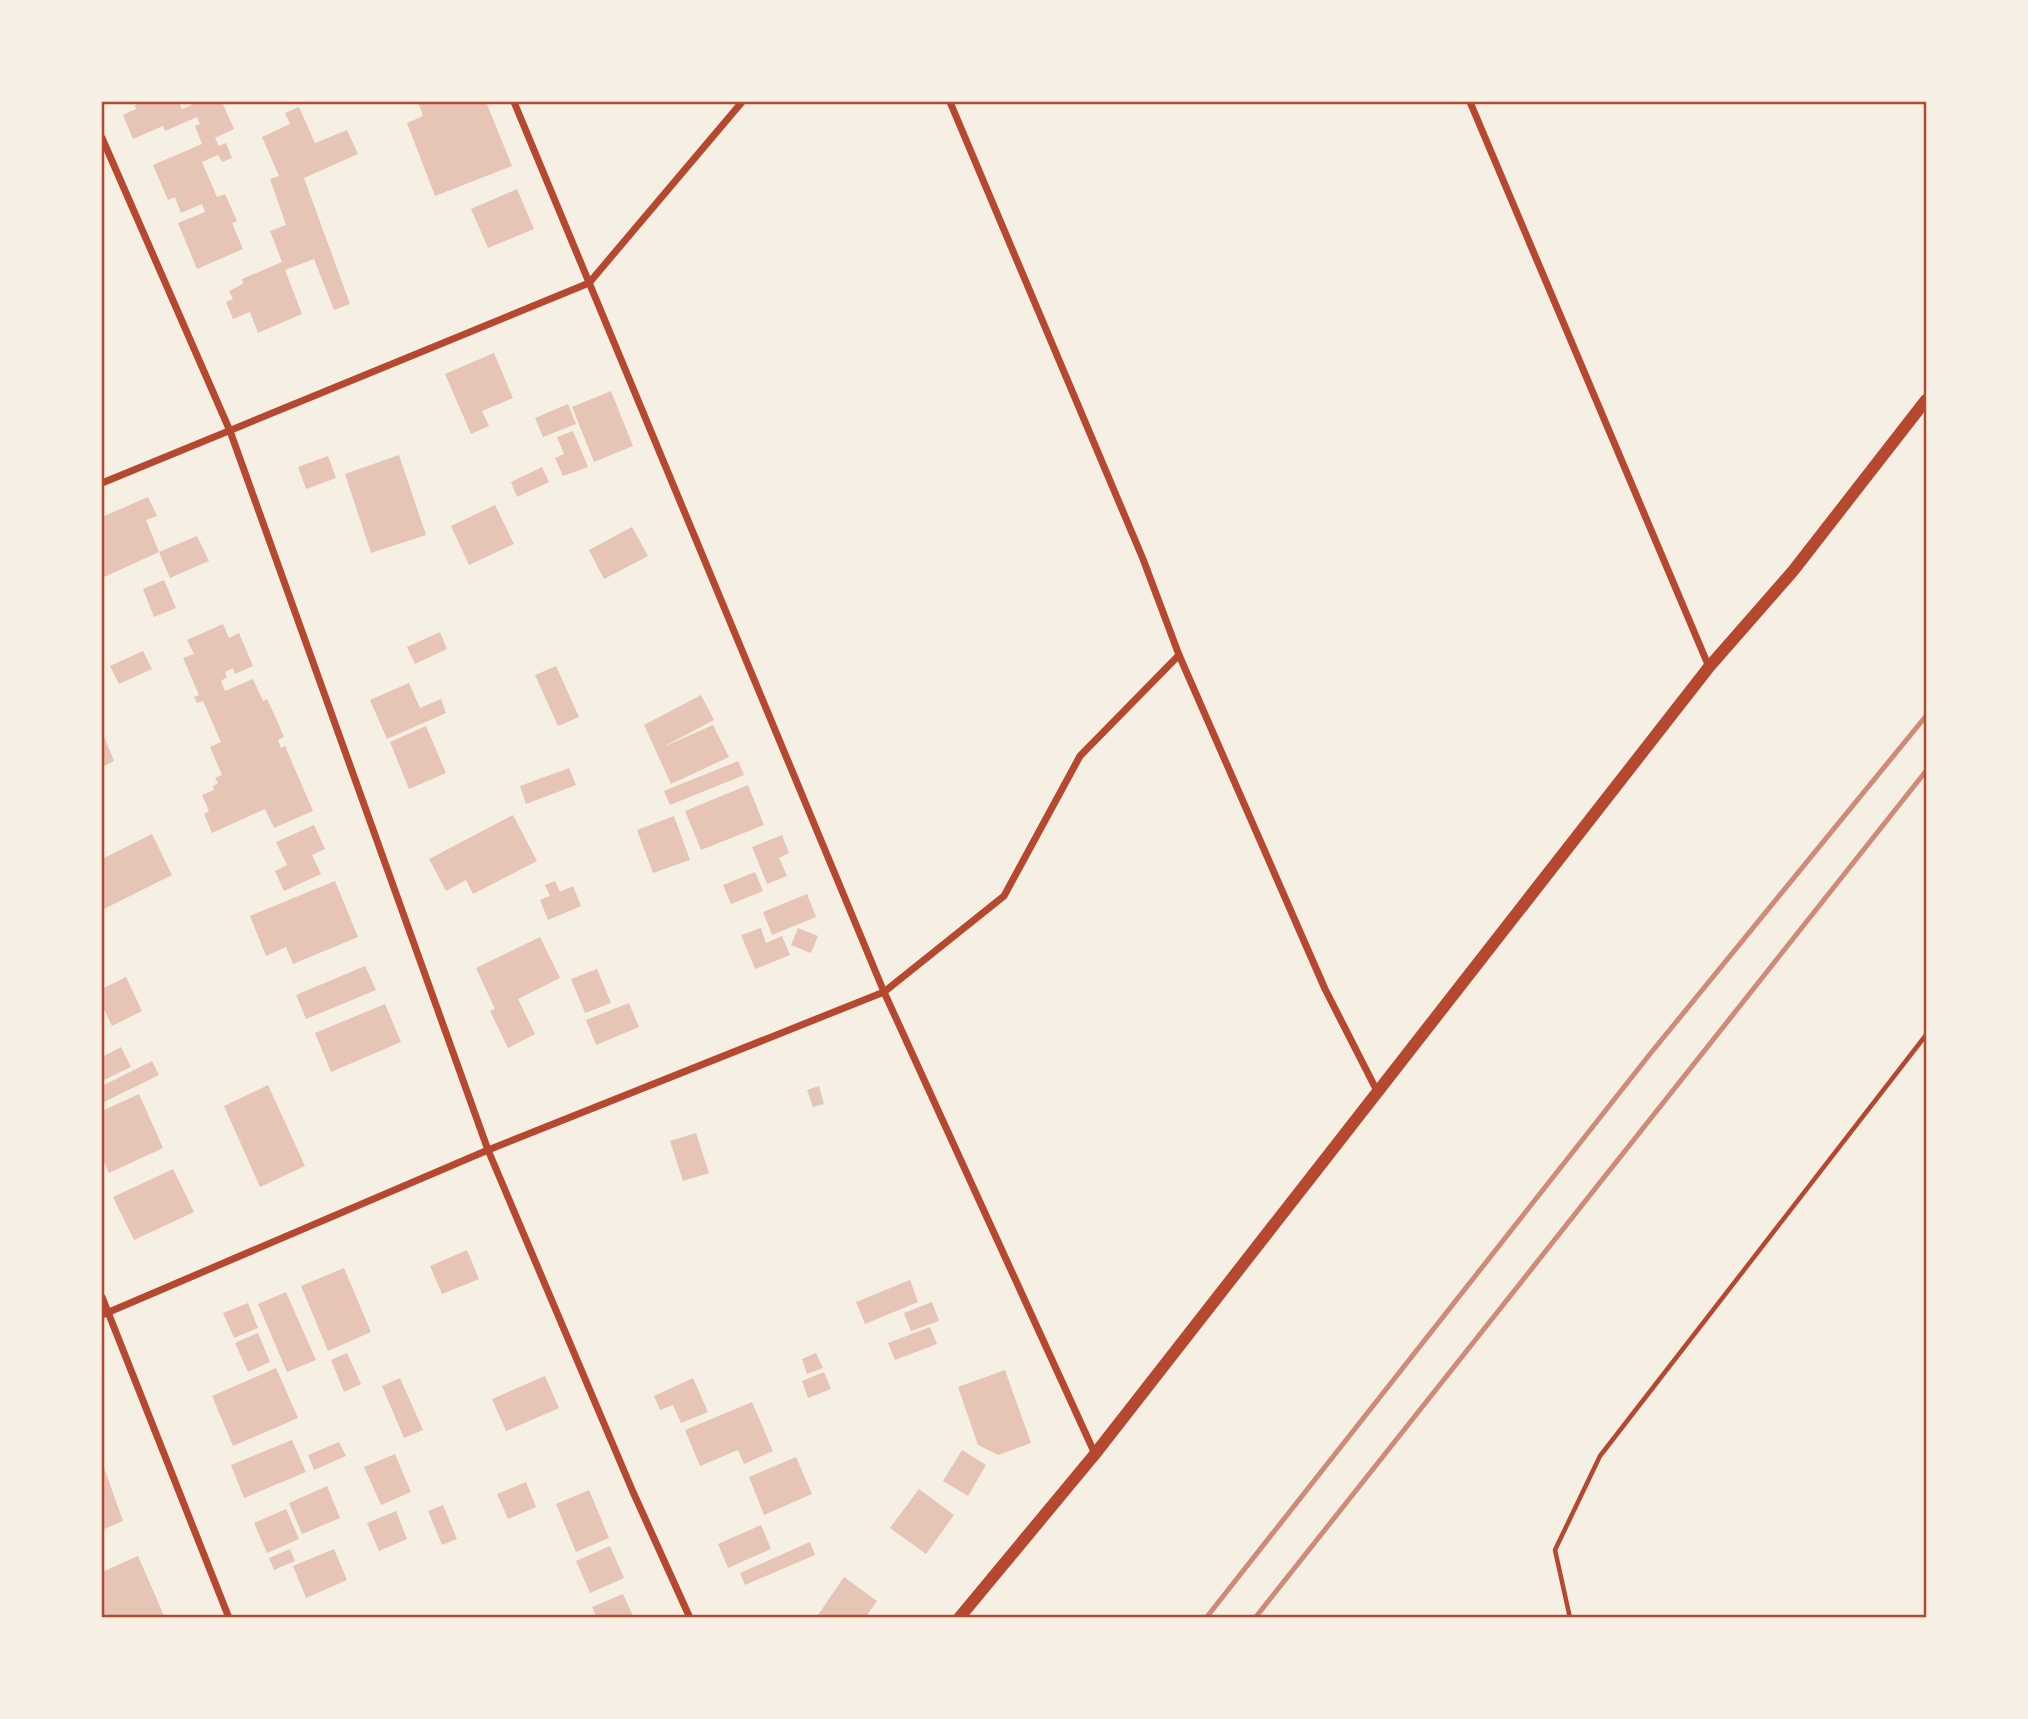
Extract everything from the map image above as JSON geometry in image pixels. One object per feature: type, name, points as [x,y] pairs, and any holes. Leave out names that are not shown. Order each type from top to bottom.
[{"type":"street","points":[[514,102],[884,992],[1095,1454]]},
{"type":"street","points":[[102,483],[589,283],[742,102]]},
{"type":"street","points":[[950,102],[1143,558],[1179,655],[1325,989],[1377,1091]]},
{"type":"street","points":[[1470,102],[1709,667]]},
{"type":"street","points":[[102,138],[230,431],[488,1150],[633,1492],[690,1618]]},
{"type":"street","points":[[959,1618],[1095,1454],[1709,667],[1793,571],[1927,400]]},
{"type":"street","points":[[105,1313],[488,1150],[884,992],[1004,896],[1080,756],[1179,655]]},
{"type":"street","points":[[102,1297],[105,1313],[229,1618]]},
{"type":"path","points":[[1570,1618],[1555,1550],[1600,1456],[1927,1035]]},
{"type":"building","points":[[143,102],[179,102],[182,109],[192,105],[190,102],[222,102],[234,129],[215,138],[219,146],[226,143],[232,158],[222,162],[218,155],[202,162],[217,197],[225,194],[237,221],[232,223],[243,249],[197,269],[178,223],[205,212],[202,204],[181,213],[175,197],[168,200],[153,165],[202,144],[195,126],[200,124],[197,117],[165,131],[163,126],[133,139],[123,115]]},
{"type":"building","points":[[418,102],[486,102],[512,166],[435,196],[407,123],[423,116]]},
{"type":"building","points":[[299,107],[315,143],[347,130],[358,154],[304,178],[350,304],[334,310],[314,259],[285,270],[302,314],[258,333],[250,312],[233,319],[226,302],[233,299],[229,291],[243,284],[242,279],[282,262],[270,231],[286,225],[270,179],[279,176],[262,137],[290,124],[285,113]]},
{"type":"building","points":[[517,189],[534,229],[488,248],[471,209]]},
{"type":"building","points":[[494,353],[513,398],[482,411],[489,426],[471,434],[445,374]]},
{"type":"building","points":[[611,391],[633,446],[594,462],[572,407]]},
{"type":"building","points":[[568,404],[576,424],[543,437],[535,418]]},
{"type":"building","points":[[573,431],[588,467],[563,476],[555,458],[564,454],[557,437]]},
{"type":"building","points":[[399,455],[426,535],[371,553],[345,474]]},
{"type":"building","points":[[328,456],[336,478],[306,489],[298,467]]},
{"type":"building","points":[[542,467],[549,482],[517,497],[511,482]]},
{"type":"building","points":[[148,497],[157,516],[146,520],[159,552],[102,578],[102,517]]},
{"type":"building","points":[[495,505],[514,544],[469,565],[451,526]]},
{"type":"building","points":[[632,527],[648,556],[604,579],[589,550]]},
{"type":"building","points":[[197,536],[209,561],[170,578],[159,552]]},
{"type":"building","points":[[164,580],[176,608],[154,617],[143,589]]},
{"type":"building","points":[[223,624],[229,638],[239,633],[253,666],[235,674],[233,668],[225,672],[227,677],[221,681],[225,691],[253,679],[263,701],[267,699],[276,718],[284,737],[278,740],[281,748],[285,746],[313,811],[274,828],[265,809],[212,833],[204,814],[209,811],[202,795],[214,790],[213,786],[218,783],[215,778],[222,775],[210,747],[221,742],[203,701],[197,703],[194,697],[199,695],[183,658],[194,654],[187,640]]},
{"type":"building","points":[[440,632],[447,649],[415,664],[407,647]]},
{"type":"building","points":[[143,651],[152,669],[119,684],[110,666]]},
{"type":"building","points":[[556,666],[579,717],[558,726],[535,675]]},
{"type":"building","points":[[409,683],[420,708],[441,699],[446,713],[387,739],[370,700]]},
{"type":"building","points":[[701,695],[714,720],[661,748],[713,725],[729,757],[671,784],[644,725]]},
{"type":"building","points":[[426,726],[446,773],[409,789],[390,742]]},
{"type":"building","points":[[102,732],[114,761],[102,767]]},
{"type":"building","points":[[738,761],[744,775],[670,805],[664,791]]},
{"type":"building","points":[[569,768],[576,785],[526,804],[520,786]]},
{"type":"building","points":[[748,785],[764,825],[701,850],[685,811]]},
{"type":"building","points":[[513,815],[537,861],[473,894],[466,880],[446,891],[429,859]]},
{"type":"building","points":[[674,816],[690,860],[653,873],[637,830]]},
{"type":"building","points":[[314,825],[325,849],[312,855],[321,874],[284,891],[275,871],[287,865],[276,842]]},
{"type":"building","points":[[152,834],[172,875],[102,910],[102,859]]},
{"type":"building","points":[[782,835],[789,853],[779,858],[787,876],[767,884],[752,847]]},
{"type":"building","points":[[755,872],[763,891],[731,904],[723,885]]},
{"type":"building","points":[[335,881],[358,937],[293,964],[286,947],[266,956],[250,916]]},
{"type":"building","points":[[555,881],[560,892],[573,886],[581,906],[548,920],[540,900],[550,896],[545,885]]},
{"type":"building","points":[[807,894],[816,917],[772,935],[763,912]]},
{"type":"building","points":[[761,928],[766,943],[782,936],[790,955],[755,969],[741,935]]},
{"type":"building","points":[[798,928],[818,936],[811,953],[791,945]]},
{"type":"building","points":[[540,937],[560,978],[518,999],[535,1034],[508,1048],[490,1011],[495,1009],[476,968]]},
{"type":"building","points":[[365,966],[376,990],[306,1019],[296,995]]},
{"type":"building","points":[[597,969],[611,1003],[585,1013],[571,979]]},
{"type":"building","points":[[126,977],[142,1011],[112,1026],[102,1005],[102,989]]},
{"type":"building","points":[[629,1003],[639,1027],[596,1045],[586,1020]]},
{"type":"building","points":[[385,1004],[401,1042],[331,1072],[315,1033]]},
{"type":"building","points":[[121,1047],[131,1067],[102,1081],[102,1057]]},
{"type":"building","points":[[152,1061],[159,1075],[102,1103],[102,1086]]},
{"type":"building","points":[[268,1085],[305,1166],[260,1187],[224,1106]]},
{"type":"building","points":[[819,1086],[824,1104],[813,1107],[807,1090]]},
{"type":"building","points":[[139,1094],[163,1148],[109,1173],[102,1158],[102,1111]]},
{"type":"building","points":[[696,1133],[709,1173],[683,1181],[670,1141]]},
{"type":"building","points":[[173,1169],[194,1212],[134,1240],[113,1197]]},
{"type":"building","points":[[467,1250],[479,1279],[442,1294],[430,1266]]},
{"type":"building","points":[[344,1268],[371,1332],[328,1351],[301,1286]]},
{"type":"building","points":[[910,1280],[918,1302],[865,1324],[856,1302]]},
{"type":"building","points":[[286,1292],[316,1360],[287,1372],[258,1304]]},
{"type":"building","points":[[932,1302],[939,1321],[911,1331],[904,1313]]},
{"type":"building","points":[[248,1303],[258,1328],[234,1338],[223,1313]]},
{"type":"building","points":[[930,1327],[937,1344],[895,1360],[888,1343]]},
{"type":"building","points":[[258,1333],[270,1362],[248,1372],[235,1343]]},
{"type":"building","points":[[347,1353],[361,1384],[344,1392],[331,1360]]},
{"type":"building","points":[[816,1353],[823,1368],[807,1374],[802,1359]]},
{"type":"building","points":[[276,1368],[298,1418],[233,1446],[212,1396]]},
{"type":"building","points":[[1005,1370],[1031,1443],[998,1455],[978,1445],[958,1387]]},
{"type":"building","points":[[824,1372],[831,1389],[808,1398],[802,1381]]},
{"type":"building","points":[[545,1376],[559,1408],[506,1431],[492,1399]]},
{"type":"building","points":[[400,1378],[423,1430],[404,1438],[382,1386]]},
{"type":"building","points":[[693,1378],[708,1412],[681,1423],[673,1405],[660,1410],[654,1396]]},
{"type":"building","points":[[752,1402],[773,1451],[744,1464],[738,1450],[700,1466],[685,1430]]},
{"type":"building","points":[[292,1440],[306,1472],[244,1498],[231,1465]]},
{"type":"building","points":[[339,1442],[346,1456],[314,1470],[308,1455]]},
{"type":"building","points":[[962,1450],[986,1465],[968,1496],[943,1481]]},
{"type":"building","points":[[395,1454],[411,1492],[381,1505],[364,1467]]},
{"type":"building","points":[[796,1457],[812,1494],[764,1515],[749,1477]]},
{"type":"building","points":[[102,1462],[123,1521],[102,1530]]},
{"type":"building","points":[[526,1482],[536,1507],[508,1519],[497,1494]]},
{"type":"building","points":[[327,1486],[340,1518],[302,1534],[289,1503]]},
{"type":"building","points":[[919,1489],[954,1515],[926,1554],[890,1528]]},
{"type":"building","points":[[589,1490],[609,1538],[576,1552],[556,1504]]},
{"type":"building","points":[[443,1505],[457,1539],[442,1545],[428,1511]]},
{"type":"building","points":[[286,1509],[299,1539],[267,1553],[254,1523]]},
{"type":"building","points":[[396,1511],[407,1539],[379,1551],[367,1523]]},
{"type":"building","points":[[761,1525],[771,1549],[728,1568],[718,1544]]},
{"type":"building","points":[[810,1542],[815,1555],[745,1585],[740,1573]]},
{"type":"building","points":[[610,1546],[624,1578],[590,1593],[576,1561]]},
{"type":"building","points":[[290,1549],[295,1561],[274,1570],[269,1558]]},
{"type":"building","points":[[334,1549],[347,1580],[306,1598],[293,1566]]},
{"type":"building","points":[[138,1556],[165,1618],[102,1618],[102,1572]]},
{"type":"building","points":[[844,1577],[877,1601],[865,1618],[816,1618]]},
{"type":"building","points":[[623,1594],[633,1616],[597,1618],[592,1607]]},
{"type":"railway","points":[[1206,1618],[1650,1054],[1926,716]]},
{"type":"railway","points":[[1255,1618],[1926,771]]}]
